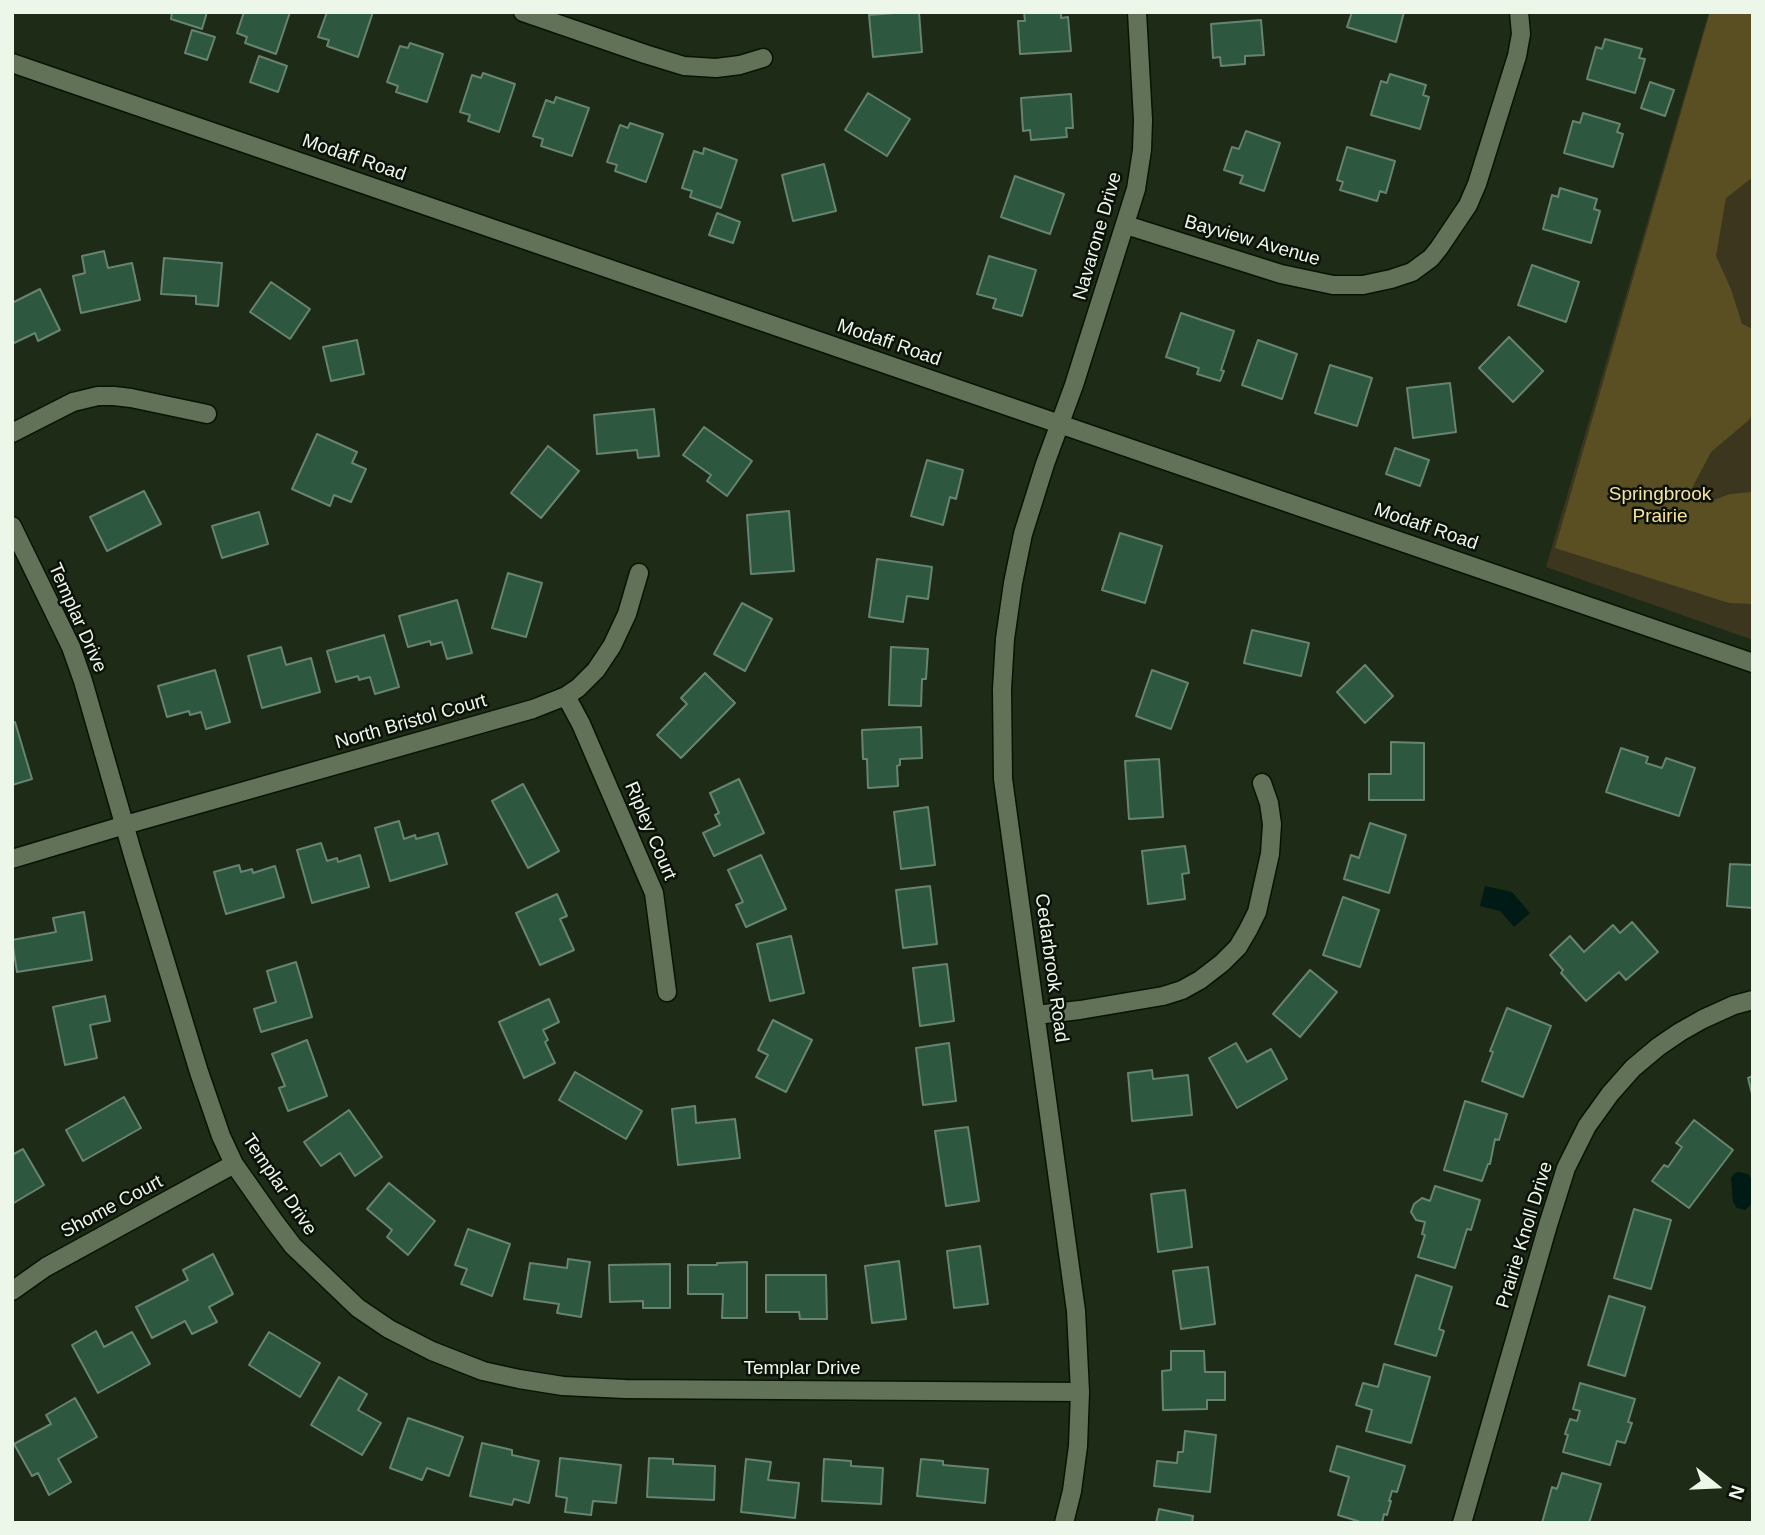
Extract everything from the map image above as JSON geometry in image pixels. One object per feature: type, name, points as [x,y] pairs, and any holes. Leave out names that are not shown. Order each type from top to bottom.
[{"type":"street","points":[[523,12],[684,66],[716,68],[763,58]]},
{"type":"street","name":"Navarone Drive","points":[[1059,424],[1074,385],[1136,189],[1143,120],[1137,12]]},
{"type":"street","name":"Bayview Avenue","points":[[1126,225],[1281,274],[1333,285],[1363,285],[1412,272],[1440,248],[1468,205],[1477,184],[1517,56],[1521,34],[1520,12]]},
{"type":"street","name":"Modaff Road","points":[[12,63],[1753,663]]},
{"type":"street","points":[[12,433],[73,402],[98,396],[131,398],[207,414]]},
{"type":"street","name":"Cedarbrook Road","points":[[1059,424],[1023,534],[1011,597],[1002,690],[1003,779],[1076,1311],[1080,1392],[1078,1446],[1072,1491],[1064,1523]]},
{"type":"street","name":"Templar Drive","points":[[12,526],[71,647],[83,681],[199,1072],[234,1164],[293,1246],[358,1308],[389,1329],[432,1351],[483,1371],[563,1386],[625,1389],[1080,1392]]},
{"type":"street","name":"North Bristol Court","points":[[12,859],[533,709],[566,696],[596,670],[612,646],[639,573]]},
{"type":"street","name":"Ripley Court","points":[[566,696],[581,724],[654,894],[667,992]]},
{"type":"street","points":[[1037,1015],[1163,996],[1182,990],[1222,964],[1237,947],[1256,912],[1270,854],[1272,824],[1262,783]]},
{"type":"street","name":"Prairie Knoll Drive","points":[[1462,1523],[1548,1225],[1566,1168],[1587,1126],[1633,1068],[1658,1047],[1703,1019],[1753,1000]]},
{"type":"street","name":"Shome Court","points":[[12,1292],[46,1266],[234,1164]]},
{"type":"green space","name":"Springbrook Prairie","points":[[1709,12],[1753,12],[1753,640],[1546,567]]},
{"type":"green space","name":"Springbrook Prairie","points":[[1710,12],[1753,12],[1753,177],[1726,198],[1716,256],[1731,289],[1742,324],[1753,329],[1753,413],[1749,420],[1711,452],[1691,490],[1706,503],[1730,494],[1753,492],[1753,604],[1729,603],[1555,548]]},
{"type":"water","points":[[1485,886],[1512,892],[1530,913],[1514,927],[1500,911],[1480,906]]},
{"type":"water","points":[[1739,1172],[1748,1174],[1752,1180],[1753,1203],[1745,1210],[1737,1208],[1733,1202],[1731,1178]]},
{"type":"building","points":[[172,12],[207,12],[202,29],[171,19]]},
{"type":"building","points":[[244,12],[290,12],[276,54],[245,43],[247,37],[237,33]]},
{"type":"building","points":[[327,12],[373,12],[358,57],[327,46],[329,40],[318,37]]},
{"type":"building","points":[[919,12],[922,52],[873,57],[869,15]]},
{"type":"building","points":[[1024,12],[1061,12],[1061,18],[1068,17],[1071,51],[1020,54],[1018,21],[1025,21]]},
{"type":"building","points":[[1352,12],[1404,12],[1396,42],[1347,27]]},
{"type":"building","points":[[1261,20],[1264,55],[1245,56],[1245,64],[1221,66],[1220,57],[1213,58],[1211,24]]},
{"type":"building","points":[[192,30],[215,37],[207,60],[185,53]]},
{"type":"building","points":[[1605,39],[1642,49],[1639,58],[1645,59],[1635,93],[1587,79],[1596,47],[1602,49]]},
{"type":"building","points":[[410,43],[443,54],[427,102],[396,92],[398,86],[387,82],[400,46],[408,48]]},
{"type":"building","points":[[259,56],[287,66],[278,92],[250,82]]},
{"type":"building","points":[[483,73],[515,84],[499,132],[468,121],[470,115],[460,112],[472,75],[481,78]]},
{"type":"building","points":[[1390,74],[1426,85],[1423,95],[1429,97],[1420,129],[1371,115],[1381,81],[1387,83]]},
{"type":"building","points":[[1650,82],[1674,90],[1665,116],[1641,108]]},
{"type":"building","points":[[868,93],[910,119],[887,156],[845,130]]},
{"type":"building","points":[[1071,94],[1073,128],[1066,128],[1067,137],[1031,140],[1030,130],[1023,131],[1021,98]]},
{"type":"building","points":[[556,97],[589,108],[572,156],[541,146],[543,139],[533,136],[546,100],[554,103]]},
{"type":"building","points":[[1583,113],[1620,124],[1617,132],[1623,134],[1613,167],[1564,153],[1573,121],[1580,123]]},
{"type":"building","points":[[630,123],[663,134],[646,182],[615,171],[617,165],[607,162],[620,125],[628,128]]},
{"type":"building","points":[[1246,131],[1280,143],[1264,191],[1240,183],[1243,176],[1224,170],[1232,147],[1239,149]]},
{"type":"building","points":[[1347,147],[1395,161],[1386,193],[1380,191],[1377,201],[1340,190],[1343,182],[1337,180]]},
{"type":"building","points":[[704,148],[737,160],[721,208],[690,197],[692,191],[682,188],[694,151],[703,154]]},
{"type":"building","points":[[824,164],[836,211],[793,221],[782,175]]},
{"type":"building","points":[[1015,176],[1064,194],[1050,234],[1001,217]]},
{"type":"building","points":[[1560,188],[1597,199],[1594,209],[1600,211],[1591,243],[1543,229],[1552,195],[1558,197]]},
{"type":"building","points":[[717,213],[740,222],[733,243],[709,235]]},
{"type":"building","points":[[104,251],[108,268],[132,263],[140,300],[81,313],[73,276],[85,273],[82,256]]},
{"type":"building","points":[[989,256],[1036,270],[1022,316],[993,308],[996,299],[977,294]]},
{"type":"building","points":[[164,258],[222,263],[218,306],[196,304],[196,296],[161,294]]},
{"type":"building","points":[[1532,265],[1579,282],[1566,322],[1518,305]]},
{"type":"building","points":[[271,282],[310,309],[290,339],[250,312]]},
{"type":"building","points":[[40,289],[60,330],[38,341],[35,333],[12,344],[12,303]]},
{"type":"building","points":[[1181,313],[1234,331],[1220,381],[1197,374],[1199,368],[1166,357]]},
{"type":"building","points":[[1509,337],[1543,371],[1513,402],[1479,368]]},
{"type":"building","points":[[357,340],[364,374],[331,381],[323,347]]},
{"type":"building","points":[[1258,340],[1297,354],[1282,399],[1242,385]]},
{"type":"building","points":[[1330,365],[1372,378],[1357,426],[1315,413]]},
{"type":"building","points":[[1450,383],[1456,432],[1413,438],[1407,388]]},
{"type":"building","points":[[654,409],[659,456],[638,458],[637,450],[597,454],[594,415]]},
{"type":"building","points":[[704,427],[752,461],[727,496],[707,481],[711,475],[683,455]]},
{"type":"building","points":[[317,434],[357,452],[352,463],[366,469],[351,502],[334,495],[330,506],[292,489]]},
{"type":"building","points":[[548,446],[579,471],[541,518],[511,493]]},
{"type":"building","points":[[1395,448],[1429,460],[1420,486],[1386,474]]},
{"type":"building","points":[[927,460],[963,470],[956,499],[950,497],[943,525],[911,516]]},
{"type":"building","points":[[144,491],[161,524],[107,551],[90,517]]},
{"type":"building","points":[[789,511],[794,571],[751,574],[747,515]]},
{"type":"building","points":[[259,512],[268,544],[222,558],[212,526]]},
{"type":"building","points":[[1120,533],[1162,546],[1145,603],[1102,590]]},
{"type":"building","points":[[877,559],[932,567],[928,599],[907,596],[903,622],[869,617]]},
{"type":"building","points":[[508,573],[542,583],[526,637],[492,628]]},
{"type":"building","points":[[457,600],[472,653],[447,659],[442,642],[431,645],[430,641],[408,647],[399,616]]},
{"type":"building","points":[[742,603],[772,619],[745,671],[714,654]]},
{"type":"building","points":[[1252,630],[1309,643],[1301,676],[1244,663]]},
{"type":"building","points":[[384,635],[399,687],[375,694],[370,677],[359,680],[358,676],[336,682],[327,651]]},
{"type":"building","points":[[281,647],[286,665],[311,658],[320,692],[262,708],[248,656]]},
{"type":"building","points":[[891,647],[928,649],[926,679],[922,679],[921,706],[889,705]]},
{"type":"building","points":[[1365,665],[1393,696],[1365,723],[1337,692]]},
{"type":"building","points":[[215,670],[230,722],[206,729],[201,712],[190,715],[189,711],[167,717],[158,686]]},
{"type":"building","points":[[1152,670],[1188,683],[1171,729],[1136,716]]},
{"type":"building","points":[[705,673],[735,703],[681,758],[657,735],[687,704],[681,698]]},
{"type":"building","points":[[15,722],[32,779],[12,785],[12,723]]},
{"type":"building","points":[[921,727],[922,758],[900,759],[900,765],[897,766],[898,786],[868,788],[862,730]]},
{"type":"building","points":[[1391,742],[1424,743],[1424,800],[1369,800],[1369,774],[1391,774]]},
{"type":"building","points":[[1621,748],[1648,757],[1646,763],[1662,768],[1666,758],[1695,768],[1679,816],[1606,792]]},
{"type":"building","points":[[1159,759],[1163,817],[1129,819],[1125,761]]},
{"type":"building","points":[[739,779],[764,833],[714,856],[703,833],[720,825],[715,815],[719,813],[710,793]]},
{"type":"building","points":[[523,784],[559,851],[528,868],[492,801]]},
{"type":"building","points":[[928,807],[935,865],[901,869],[894,812]]},
{"type":"building","points":[[399,821],[404,839],[438,833],[447,864],[390,881],[375,828]]},
{"type":"building","points":[[1370,823],[1406,835],[1389,893],[1344,879],[1351,855],[1359,858]]},
{"type":"building","points":[[321,843],[327,861],[337,858],[338,862],[360,855],[369,887],[312,903],[297,850]]},
{"type":"building","points":[[1185,846],[1189,873],[1182,874],[1185,899],[1148,904],[1142,851]]},
{"type":"building","points":[[761,855],[786,909],[746,927],[736,905],[743,902],[728,870]]},
{"type":"building","points":[[1730,864],[1753,865],[1753,908],[1727,906]]},
{"type":"building","points":[[239,865],[241,872],[252,869],[253,873],[275,866],[284,897],[226,914],[214,872]]},
{"type":"building","points":[[930,886],[937,944],[903,948],[896,890]]},
{"type":"building","points":[[557,894],[567,916],[560,919],[574,950],[540,965],[516,913]]},
{"type":"building","points":[[1343,897],[1379,910],[1360,967],[1323,955]]},
{"type":"building","points":[[84,912],[92,960],[17,972],[12,940],[56,932],[53,918]]},
{"type":"building","points":[[1632,922],[1658,952],[1626,980],[1619,972],[1586,1001],[1561,973],[1563,970],[1550,955],[1570,936],[1584,952],[1613,925],[1620,933]]},
{"type":"building","points":[[791,936],[804,993],[770,1001],[757,944]]},
{"type":"building","points":[[296,962],[312,1017],[261,1032],[254,1009],[276,1002],[267,971]]},
{"type":"building","points":[[947,964],[954,1021],[920,1026],[913,968]]},
{"type":"building","points":[[1310,970],[1337,992],[1300,1037],[1273,1014]]},
{"type":"building","points":[[105,996],[110,1021],[90,1025],[97,1058],[65,1065],[53,1007]]},
{"type":"building","points":[[549,999],[559,1022],[543,1030],[548,1040],[545,1042],[555,1063],[524,1078],[499,1022]]},
{"type":"building","points":[[1507,1008],[1551,1026],[1523,1097],[1482,1081],[1493,1052],[1490,1051]]},
{"type":"building","points":[[773,1020],[812,1040],[786,1092],[756,1077],[768,1055],[758,1050]]},
{"type":"building","points":[[307,1040],[327,1096],[288,1111],[279,1088],[285,1086],[272,1054]]},
{"type":"building","points":[[949,1043],[956,1101],[923,1105],[916,1048]]},
{"type":"building","points":[[1236,1043],[1247,1062],[1271,1049],[1287,1079],[1237,1108],[1209,1058]]},
{"type":"building","points":[[1152,1070],[1153,1079],[1188,1075],[1192,1115],[1132,1121],[1128,1073]]},
{"type":"building","points":[[575,1072],[642,1111],[626,1139],[559,1100]]},
{"type":"building","points":[[1753,1076],[1753,1098],[1748,1078]]},
{"type":"building","points":[[124,1097],[141,1128],[83,1161],[66,1130]]},
{"type":"building","points":[[1465,1101],[1507,1114],[1499,1140],[1495,1139],[1490,1164],[1482,1181],[1444,1170]]},
{"type":"building","points":[[695,1106],[696,1123],[735,1119],[740,1158],[678,1165],[672,1109]]},
{"type":"building","points":[[349,1110],[382,1157],[355,1176],[340,1153],[321,1166],[304,1142]]},
{"type":"building","points":[[1694,1120],[1733,1150],[1689,1208],[1652,1181],[1664,1165],[1668,1167],[1682,1147],[1676,1143]]},
{"type":"building","points":[[968,1127],[979,1201],[946,1206],[935,1131]]},
{"type":"building","points":[[23,1149],[44,1185],[12,1204],[12,1155]]},
{"type":"building","points":[[389,1183],[435,1221],[408,1255],[387,1237],[392,1230],[367,1209]]},
{"type":"building","points":[[1435,1186],[1480,1200],[1471,1230],[1467,1229],[1455,1268],[1418,1257],[1425,1235],[1422,1234],[1425,1222],[1416,1220],[1411,1212],[1414,1204],[1422,1198],[1430,1201]]},
{"type":"building","points":[[1185,1190],[1192,1247],[1158,1252],[1151,1194]]},
{"type":"building","points":[[1634,1209],[1671,1220],[1651,1289],[1614,1278]]},
{"type":"building","points":[[468,1229],[510,1244],[492,1296],[461,1284],[467,1269],[455,1265]]},
{"type":"building","points":[[980,1246],[988,1304],[954,1308],[947,1251]]},
{"type":"building","points":[[213,1254],[233,1294],[209,1307],[217,1322],[192,1334],[185,1321],[152,1338],[136,1307],[188,1280],[183,1270]]},
{"type":"building","points":[[568,1259],[590,1262],[581,1317],[557,1313],[559,1304],[524,1299],[530,1263],[567,1268]]},
{"type":"building","points":[[899,1261],[906,1319],[872,1323],[865,1266]]},
{"type":"building","points":[[747,1262],[747,1318],[722,1318],[723,1294],[688,1294],[688,1265]]},
{"type":"building","points":[[670,1264],[670,1308],[643,1308],[643,1301],[610,1302],[609,1265]]},
{"type":"building","points":[[1208,1267],[1215,1324],[1181,1329],[1173,1271]]},
{"type":"building","points":[[766,1275],[826,1275],[827,1319],[800,1319],[799,1312],[766,1312]]},
{"type":"building","points":[[1416,1275],[1452,1287],[1439,1329],[1444,1331],[1436,1356],[1395,1344]]},
{"type":"building","points":[[1609,1296],[1645,1307],[1625,1376],[1588,1365]]},
{"type":"building","points":[[96,1331],[104,1347],[132,1332],[150,1364],[98,1393],[72,1345]]},
{"type":"building","points":[[269,1332],[320,1363],[300,1397],[249,1365]]},
{"type":"building","points":[[1171,1351],[1204,1351],[1205,1372],[1225,1372],[1225,1400],[1207,1400],[1207,1409],[1163,1410],[1162,1371],[1171,1370]]},
{"type":"building","points":[[1384,1364],[1430,1377],[1411,1443],[1366,1431],[1372,1410],[1356,1405],[1363,1383],[1378,1387]]},
{"type":"building","points":[[339,1377],[367,1394],[358,1410],[381,1423],[362,1455],[311,1425]]},
{"type":"building","points":[[1580,1383],[1635,1399],[1628,1422],[1632,1423],[1625,1443],[1617,1441],[1610,1465],[1563,1452],[1570,1419],[1577,1421],[1580,1411],[1573,1409]]},
{"type":"building","points":[[75,1398],[97,1437],[58,1459],[71,1482],[49,1495],[38,1473],[32,1476],[14,1444],[51,1424],[46,1415]]},
{"type":"building","points":[[408,1418],[463,1437],[449,1476],[427,1468],[422,1480],[390,1468]]},
{"type":"building","points":[[1185,1431],[1216,1435],[1210,1492],[1154,1486],[1157,1461],[1177,1463],[1178,1452],[1183,1452]]},
{"type":"building","points":[[482,1443],[512,1450],[512,1455],[539,1461],[529,1503],[514,1499],[512,1505],[470,1496]]},
{"type":"building","points":[[1337,1446],[1405,1466],[1397,1492],[1392,1491],[1387,1515],[1384,1514],[1382,1523],[1364,1523],[1338,1515],[1349,1477],[1330,1471]]},
{"type":"building","points":[[560,1458],[621,1465],[616,1503],[593,1501],[591,1515],[565,1512],[567,1498],[556,1496]]},
{"type":"building","points":[[649,1458],[673,1459],[673,1464],[715,1466],[714,1500],[647,1497]]},
{"type":"building","points":[[746,1459],[771,1462],[768,1480],[799,1483],[795,1518],[741,1512]]},
{"type":"building","points":[[824,1459],[851,1461],[851,1466],[883,1468],[881,1504],[822,1501]]},
{"type":"building","points":[[921,1459],[943,1461],[943,1465],[988,1469],[985,1503],[917,1496]]},
{"type":"building","points":[[1562,1473],[1601,1484],[1589,1523],[1542,1523],[1552,1487],[1557,1489]]},
{"type":"building","points":[[1159,1509],[1193,1516],[1192,1523],[1156,1523]]}]
